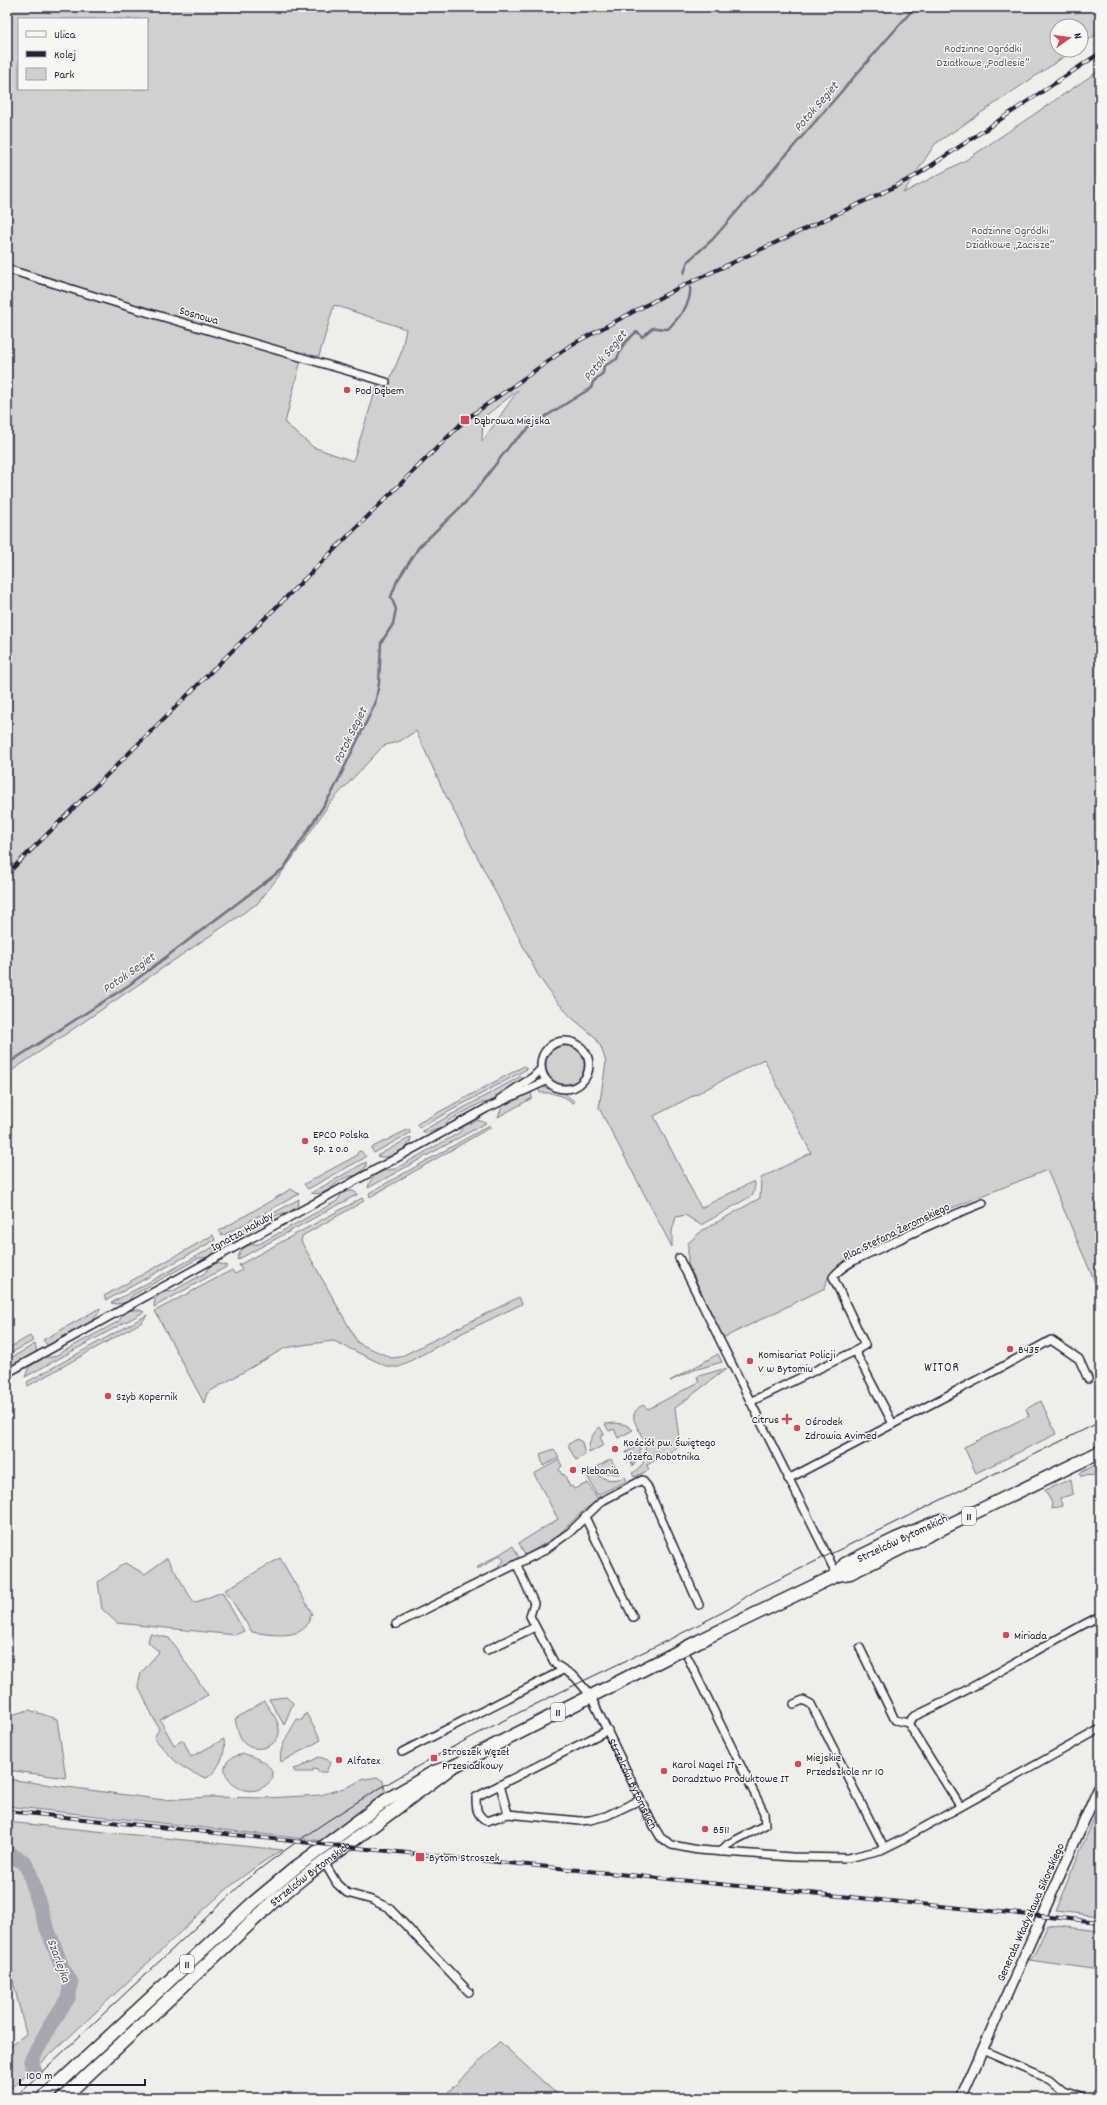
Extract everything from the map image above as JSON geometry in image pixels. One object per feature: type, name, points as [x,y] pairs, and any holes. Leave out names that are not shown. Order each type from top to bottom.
[{"type":"highway","name":"Strzelców Bytomskich","points":[[837,1575],[845,1564],[896,1539],[937,1522],[1100,1443]]},
{"type":"highway","name":"Strzelców Bytomskich","points":[[63,2098],[274,1902],[324,1862],[452,1767],[590,1695],[699,1641],[837,1575],[850,1573],[1100,1452]]},
{"type":"highway","name":"11","points":[[43,2098],[248,1908],[295,1868],[385,1801],[434,1772],[452,1767]]},
{"type":"street","name":"Sosnowa","points":[[7,269],[386,382]]},
{"type":"street","points":[[560,1041],[570,1041],[578,1045],[587,1056],[589,1069],[586,1078],[579,1085],[563,1090],[546,1081],[541,1069],[541,1060],[545,1051],[560,1041]]},
{"type":"street","name":"Ignatza Hakuby","points":[[487,1108],[533,1077],[541,1069]]},
{"type":"street","name":"Ignatza Hakuby","points":[[7,1373],[487,1108],[546,1081]]},
{"type":"street","name":"Plac Stefana Żeromskiego","points":[[855,1351],[865,1346],[833,1277],[838,1272],[884,1247],[983,1203]]},
{"type":"street","points":[[679,1258],[837,1575]]},
{"type":"street","points":[[788,1479],[1051,1340],[1079,1359],[1088,1379]]},
{"type":"street","points":[[750,1402],[855,1351],[893,1424]]},
{"type":"street","points":[[396,1624],[517,1565],[570,1532],[602,1501],[642,1480],[647,1486],[699,1606]]},
{"type":"street","points":[[585,1517],[633,1617]]},
{"type":"street","name":"Strzelców Bytomskich","points":[[517,1565],[534,1603],[530,1616],[535,1628],[555,1664],[580,1682],[590,1695],[608,1730],[640,1800],[661,1838],[672,1845],[720,1852],[792,1857],[848,1858],[884,1848],[960,1806]]},
{"type":"street","points":[[908,1723],[913,1717],[963,1693],[1038,1649],[1100,1616]]},
{"type":"street","points":[[488,1650],[535,1628]]},
{"type":"street","points":[[860,1648],[896,1720],[908,1723],[960,1806],[1100,1729]]},
{"type":"street","points":[[688,1658],[764,1813],[765,1825],[728,1844],[720,1852]]},
{"type":"street","points":[[402,1752],[563,1670]]},
{"type":"street","points":[[794,1704],[803,1700],[811,1704],[884,1848]]},
{"type":"street","points":[[608,1730],[476,1798],[476,1808],[480,1817],[487,1821],[508,1814],[580,1821],[606,1816],[640,1800]]},
{"type":"street","points":[[500,1785],[508,1814]]},
{"type":"street","name":"Generała Władysława Sikorskiego","points":[[961,2098],[1100,1785]]},
{"type":"street","points":[[324,1862],[337,1884],[348,1893],[372,1900],[389,1908],[469,1992]]},
{"type":"street","points":[[982,2050],[1049,2079],[1063,2091],[1083,2098]]},
{"type":"green space","points":[[7,7],[1100,7],[1100,32],[1089,40],[1089,18],[1049,18],[1049,58],[1062,58],[935,144],[903,193],[966,160],[1100,70],[1100,1294],[1047,1170],[939,1213],[869,1247],[838,1265],[828,1277],[825,1288],[723,1338],[688,1264],[688,1243],[703,1230],[760,1198],[761,1178],[811,1153],[764,1059],[654,1116],[701,1208],[754,1181],[755,1185],[753,1195],[701,1225],[685,1215],[676,1217],[672,1231],[672,1247],[599,1108],[606,1062],[601,1047],[595,1037],[571,1017],[553,997],[538,975],[443,790],[416,731],[400,741],[383,746],[329,804],[292,859],[258,903],[7,1074],[7,272],[301,360],[285,423],[313,447],[353,461],[377,386],[388,384],[401,353],[406,329],[334,305],[319,356],[303,356],[7,266]],"holes":[[[518,390],[482,442],[483,418]]]},
{"type":"green space","points":[[561,1046],[569,1046],[579,1051],[583,1058],[583,1072],[579,1079],[569,1084],[561,1084],[551,1079],[549,1076],[546,1069],[546,1061],[551,1051],[554,1049]]},
{"type":"green space","points":[[524,1066],[527,1069],[419,1128],[417,1124]]},
{"type":"green space","points":[[521,1076],[524,1079],[497,1098],[489,1102],[481,1103],[448,1121],[444,1127],[427,1133],[422,1131]]},
{"type":"green space","points":[[543,1087],[564,1093],[575,1102],[572,1103],[566,1098],[557,1095],[540,1093],[538,1088]]},
{"type":"green space","points":[[531,1092],[532,1098],[498,1117],[503,1105]]},
{"type":"green space","points":[[478,1120],[486,1123],[368,1188],[369,1183],[377,1174],[395,1169],[459,1133],[464,1126]]},
{"type":"green space","points":[[490,1125],[491,1127],[370,1197],[369,1193]]},
{"type":"green space","points":[[409,1129],[410,1133],[374,1153],[371,1148]]},
{"type":"green space","points":[[411,1137],[407,1146],[393,1156],[377,1156]]},
{"type":"green space","points":[[361,1151],[366,1157],[308,1189],[304,1184],[356,1156],[358,1152]]},
{"type":"green space","points":[[366,1162],[366,1167],[357,1176],[350,1176],[324,1192],[318,1194],[311,1193]]},
{"type":"green space","points":[[291,1189],[299,1194],[222,1236],[219,1231]]},
{"type":"green space","points":[[353,1191],[358,1194],[237,1260],[240,1252],[248,1246],[259,1244],[337,1201],[342,1193]]},
{"type":"green space","points":[[362,1198],[364,1201],[302,1236],[301,1241],[358,1343],[392,1358],[400,1357],[519,1297],[522,1304],[464,1332],[399,1367],[388,1367],[334,1341],[285,1348],[207,1393],[204,1403],[155,1311],[232,1270],[235,1274],[242,1270],[239,1265]]},
{"type":"green space","points":[[299,1199],[297,1206],[292,1211],[269,1219],[238,1240],[231,1241],[227,1239]]},
{"type":"green space","points":[[213,1235],[215,1240],[107,1300],[104,1296]]},
{"type":"green space","points":[[217,1245],[211,1255],[199,1258],[133,1295],[128,1302],[117,1304],[111,1303]]},
{"type":"green space","points":[[217,1263],[228,1266],[154,1307],[155,1299],[159,1295],[164,1292],[173,1291],[205,1273],[209,1267]]},
{"type":"green space","points":[[100,1308],[98,1314],[87,1325],[70,1335],[48,1346],[43,1340]]},
{"type":"green space","points":[[130,1310],[140,1310],[144,1312],[25,1377],[29,1367],[45,1357],[53,1357],[119,1321],[123,1314]]},
{"type":"green space","points":[[147,1315],[142,1322],[28,1386],[27,1382]]},
{"type":"green space","points":[[30,1336],[33,1341],[7,1355],[7,1349]]},
{"type":"green space","points":[[35,1344],[37,1352],[7,1368],[7,1360]]},
{"type":"green space","points":[[718,1354],[722,1362],[694,1370],[670,1381]]},
{"type":"green space","points":[[726,1369],[675,1408],[680,1446],[647,1465],[649,1470],[634,1477],[632,1473],[639,1469],[645,1457],[643,1440],[634,1421],[636,1410],[643,1405],[648,1409],[699,1382],[697,1377]]},
{"type":"green space","points":[[1041,1401],[1056,1434],[976,1473],[964,1447],[1029,1416],[1026,1409]]},
{"type":"green space","points":[[616,1423],[626,1425],[633,1430],[618,1438],[614,1429],[609,1431],[605,1424]]},
{"type":"green space","points":[[600,1427],[604,1434],[600,1437],[604,1445],[589,1453],[591,1438]]},
{"type":"green space","points":[[577,1439],[582,1442],[585,1455],[576,1460],[569,1448],[569,1444]]},
{"type":"green space","points":[[640,1445],[640,1456],[633,1466],[626,1452]]},
{"type":"green space","points":[[554,1449],[559,1458],[543,1466],[540,1454]]},
{"type":"green space","points":[[611,1459],[619,1474],[604,1473],[597,1467]]},
{"type":"green space","points":[[559,1460],[562,1466],[559,1469],[562,1475],[564,1474],[570,1487],[572,1486],[574,1489],[588,1483],[597,1498],[614,1489],[614,1491],[585,1509],[556,1537],[525,1555],[519,1543],[558,1519],[534,1474]]},
{"type":"green space","points":[[1095,1465],[1097,1475],[1080,1476],[1080,1473]]},
{"type":"green space","points":[[592,1470],[603,1478],[612,1480],[625,1477],[627,1481],[597,1495],[586,1473]]},
{"type":"green space","points":[[1071,1479],[1073,1494],[1061,1498],[1062,1506],[1051,1509],[1052,1503],[1045,1490]]},
{"type":"green space","points":[[513,1546],[519,1558],[504,1566],[498,1566],[504,1561],[500,1555],[480,1568],[476,1568]]},
{"type":"green space","points":[[167,1558],[194,1603],[222,1592],[244,1631],[235,1635],[117,1623],[102,1609],[98,1582],[125,1563],[145,1574]]},
{"type":"green space","points":[[280,1558],[312,1613],[307,1625],[296,1633],[281,1635],[252,1632],[225,1590]]},
{"type":"green space","points":[[150,1634],[169,1638],[208,1695],[160,1720],[174,1745],[183,1740],[191,1757],[224,1739],[224,1750],[219,1765],[207,1778],[183,1767],[172,1758],[154,1738],[159,1729],[138,1686],[141,1673],[159,1652],[148,1642]]},
{"type":"green space","points":[[286,1697],[293,1703],[284,1725],[269,1699]]},
{"type":"green space","points":[[264,1701],[277,1721],[279,1735],[272,1744],[266,1747],[254,1748],[248,1746],[241,1740],[235,1719]]},
{"type":"green space","points":[[29,1710],[57,1719],[66,1778],[7,1770],[7,1716]]},
{"type":"green space","points":[[306,1713],[321,1740],[281,1762],[281,1751],[285,1740],[297,1719],[302,1720]]},
{"type":"green space","points":[[245,1754],[264,1762],[270,1768],[273,1778],[262,1788],[250,1791],[240,1788],[231,1782],[226,1774],[225,1765],[231,1758]]},
{"type":"green space","points":[[319,1757],[331,1761],[326,1772],[318,1772],[318,1770],[313,1769],[312,1772],[295,1772],[293,1769],[298,1768]]},
{"type":"green space","points":[[377,1777],[383,1781],[386,1795],[323,1841],[7,1806],[7,1779],[164,1800],[206,1797],[266,1798],[321,1795],[350,1786],[364,1778]]},
{"type":"green space","points":[[1100,1804],[1100,1916],[1055,1911]]},
{"type":"green space","points":[[7,1822],[283,1850],[251,1870],[222,1894],[68,2039],[7,2092],[7,2048],[26,2034],[7,1957]]},
{"type":"green space","points":[[1048,1925],[1100,1931],[1100,1970],[1029,1960],[1033,1957]]},
{"type":"green space","points":[[500,2042],[561,2098],[442,2098]]},
{"type":"waterway","name":"Potok Segiet","points":[[684,273],[688,261],[712,240],[915,7]]},
{"type":"waterway","name":"Potok Segiet","points":[[7,1064],[129,985],[284,868],[333,791],[375,704],[379,683],[381,643],[393,624],[396,609],[391,597],[397,581],[419,547],[469,499],[511,444],[535,423],[591,388],[593,382],[603,373],[604,366],[617,359],[623,345],[635,333],[638,332],[642,337],[652,328],[668,329],[681,314],[687,304],[690,286]]},
{"type":"waterway","name":"Szarlejka","points":[[7,1853],[24,1862],[29,1871],[44,1920],[62,1967],[71,1982],[68,1998],[51,2024],[31,2061],[35,2072]]},
{"type":"tram line","points":[[14,2098],[247,1879],[326,1822],[367,1796],[452,1747],[726,1611],[757,1590],[1100,1422]]},
{"type":"railway","points":[[7,874],[465,420],[571,345],[678,288],[884,192],[917,175],[1100,53]]},
{"type":"railway","points":[[7,1811],[358,1848],[1100,1922]]},
{"type":"place","name":"Pod Dębem","points":[[347,390]]},
{"type":"place","name":"Dąbrowa Miejska","points":[[465,420]]},
{"type":"place","name":"EPCO Polska Sp. z o.o","points":[[305,1141]]},
{"type":"place","name":"B435","points":[[1010,1349]]},
{"type":"place","name":"Komisariat Policji V w Bytomiu","points":[[750,1361]]},
{"type":"place","name":"Szyb Kopernik","points":[[108,1396]]},
{"type":"place","name":"Citrus","points":[[787,1419]]},
{"type":"place","name":"Ośrodek Zdrowia Avimed","points":[[797,1428]]},
{"type":"place","name":"Kościół pw. Świętego Józefa Robotnika","points":[[615,1449]]},
{"type":"place","name":"Plebania","points":[[573,1470]]},
{"type":"place","name":"Miriada","points":[[1006,1635]]},
{"type":"place","name":"Stroszek Węzeł Przesiadkowy","points":[[434,1758]]},
{"type":"place","name":"Alfatex","points":[[339,1760]]},
{"type":"place","name":"Miejskie Przedszkole nr 10","points":[[798,1764]]},
{"type":"place","name":"Karol Nagel IT - Doradztwo Produktowe IT","points":[[664,1771]]},
{"type":"place","name":"B511","points":[[705,1829]]},
{"type":"place","name":"Bytom Stroszek","points":[[420,1857]]},
{"type":"district","name":"WITOR","points":[[942,1366]]},
{"type":"park label","name":"Rodzinne Ogródki Działkowe „Podlesie”","points":[[983,55]]},
{"type":"park label","name":"Rodzinne Ogródki Działkowe „Zacisze”","points":[[1010,237]]}]
